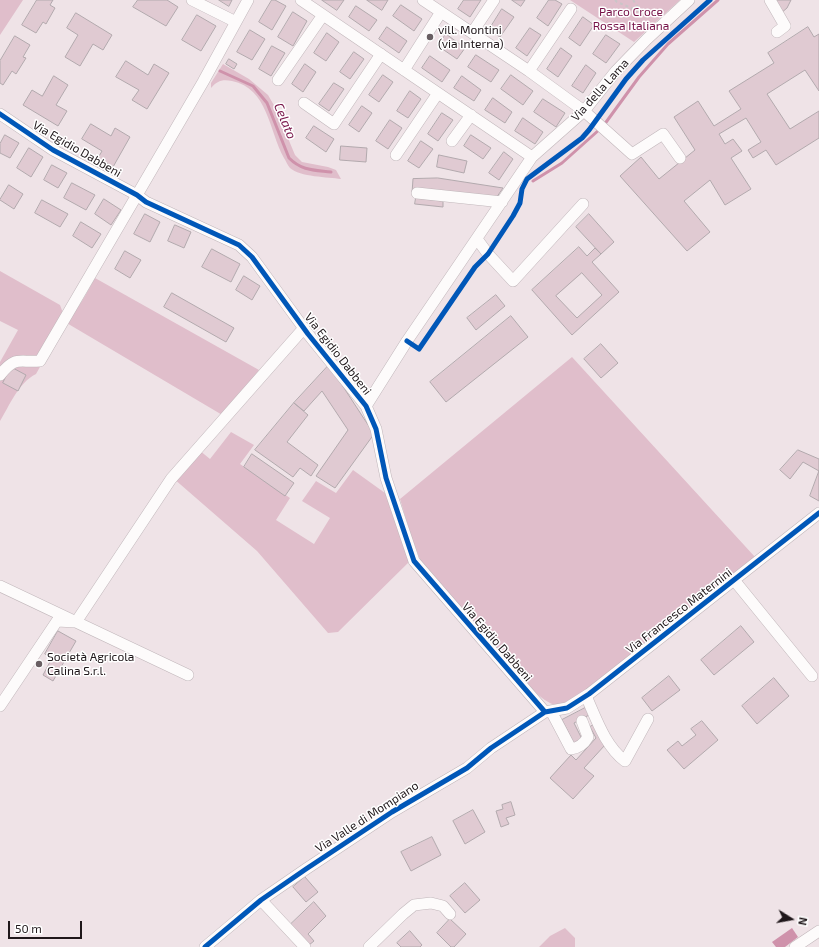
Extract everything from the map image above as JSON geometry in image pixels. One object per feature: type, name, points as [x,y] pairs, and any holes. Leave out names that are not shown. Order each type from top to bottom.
[{"type":"street","points":[[192,0],[236,22]]},
{"type":"street","points":[[0,375],[14,362],[24,360],[40,361],[137,195],[145,176],[202,79],[214,62],[248,0]]},
{"type":"street","points":[[301,0],[532,157]]},
{"type":"street","points":[[423,0],[529,71],[584,111],[632,154],[663,134],[680,158]]},
{"type":"street","points":[[472,33],[494,0]]},
{"type":"street","name":"Via della Lama","points":[[366,406],[407,341],[532,157],[584,111],[616,71],[647,39],[689,0]]},
{"type":"street","points":[[770,0],[785,26],[777,32]]},
{"type":"street","points":[[529,71],[571,9]]},
{"type":"street","points":[[404,70],[441,12]]},
{"type":"street","points":[[278,80],[324,15]]},
{"type":"street","points":[[304,104],[334,124],[381,54]]},
{"type":"street","points":[[396,155],[438,93]]},
{"type":"street","name":"Via Egidio Dabbeni","points":[[0,114],[53,150],[137,195],[146,202],[239,245],[252,257],[304,328],[366,406],[376,429],[386,478],[414,561],[548,712],[571,749],[577,748],[584,744],[588,737],[582,721]]},
{"type":"street","points":[[452,141],[471,115]]},
{"type":"street","points":[[417,194],[502,202]]},
{"type":"street","points":[[477,239],[488,254],[514,281],[583,204]]},
{"type":"street","points":[[76,622],[172,479],[304,328]]},
{"type":"street","name":"Via Francesco Maternini","points":[[548,712],[567,708],[586,696],[819,513]]},
{"type":"street","points":[[734,580],[812,676]]},
{"type":"street","points":[[0,586],[188,675]]},
{"type":"street","points":[[0,706],[57,621],[76,622]]},
{"type":"street","points":[[586,696],[607,740],[625,761],[648,719]]},
{"type":"street","name":"Via Valle di Mompiano","points":[[205,947],[261,900],[306,868],[392,812],[467,768],[491,748],[548,712]]},
{"type":"street","points":[[261,900],[305,947]]},
{"type":"street","points":[[373,943],[414,905],[431,903],[443,906],[450,914]]},
{"type":"street","points":[[795,947],[819,931]]},
{"type":"path","points":[[615,0],[651,16],[662,10]]},
{"type":"path","points":[[633,0],[641,11]]},
{"type":"green space","points":[[0,0],[23,0],[0,35]]},
{"type":"green space","name":"Parco Croce Rossa Italiana","points":[[570,0],[680,0],[634,42]]},
{"type":"green space","points":[[223,64],[249,79],[268,95],[275,107],[295,155],[302,162],[336,170],[341,179],[307,175],[290,168],[279,147],[266,112],[253,92],[244,85],[228,80],[220,81],[211,88],[211,83]]},
{"type":"green space","points":[[0,271],[60,305],[66,321],[79,306],[95,278],[259,370],[224,416],[65,322],[36,374],[19,389],[0,421],[0,362],[18,330],[0,321]]},
{"type":"green space","points":[[572,357],[755,557],[574,700],[566,705],[560,706],[548,702],[532,689],[421,562],[411,536],[400,499]]},
{"type":"green space","points":[[231,432],[254,445],[240,464],[290,498],[276,520],[314,544],[330,518],[302,501],[316,481],[336,493],[353,470],[385,493],[410,561],[338,632],[328,633],[257,551],[173,478],[199,450],[210,459]]},
{"type":"green space","points":[[565,928],[575,938],[575,947],[539,947],[550,936]]},
{"type":"shaded area","points":[[792,928],[798,937],[785,947],[776,947],[772,942]]},
{"type":"building","points":[[37,0],[53,0],[50,5],[55,8],[46,24],[43,22],[36,33],[22,25]]},
{"type":"building","points":[[138,0],[167,0],[178,7],[166,26],[133,7]]},
{"type":"building","points":[[219,0],[232,0],[229,6]]},
{"type":"building","points":[[272,0],[286,6],[272,30],[259,22]]},
{"type":"building","points":[[322,0],[344,0],[337,10]]},
{"type":"building","points":[[367,0],[388,0],[382,10]]},
{"type":"building","points":[[464,0],[481,0],[470,17],[458,9]]},
{"type":"building","points":[[512,0],[525,0],[521,6]]},
{"type":"building","points":[[549,0],[555,0],[562,4],[548,26],[537,18]]},
{"type":"building","points":[[772,0],[791,0],[787,8],[780,14]]},
{"type":"building","points":[[401,5],[422,19],[414,31],[393,16]]},
{"type":"building","points":[[356,6],[377,20],[369,31],[349,17]]},
{"type":"building","points":[[502,9],[514,17],[500,37],[489,30]]},
{"type":"building","points":[[293,12],[307,21],[293,46],[278,37]]},
{"type":"building","points":[[76,13],[112,35],[103,50],[93,44],[80,66],[65,57],[78,35],[67,28]]},
{"type":"building","points":[[197,15],[216,26],[201,51],[182,40]]},
{"type":"building","points":[[583,17],[594,25],[580,46],[569,38]]},
{"type":"building","points":[[387,27],[407,41],[399,53],[379,39]]},
{"type":"building","points":[[808,27],[814,37],[819,34],[819,91],[805,70],[767,94],[790,129],[819,111],[819,138],[776,165],[766,150],[753,158],[748,150],[761,142],[746,118],[719,134],[725,144],[733,139],[742,151],[731,158],[751,189],[725,205],[710,180],[684,201],[710,232],[687,251],[620,176],[641,157],[659,179],[695,150],[674,117],[698,101],[714,126],[741,109],[729,91],[774,63],[768,53]]},
{"type":"building","points":[[530,28],[541,35],[527,56],[516,48]]},
{"type":"building","points":[[250,30],[265,39],[252,60],[237,52]]},
{"type":"building","points":[[327,33],[339,42],[326,61],[314,53]]},
{"type":"building","points":[[446,34],[465,48],[457,59],[438,46]]},
{"type":"building","points":[[606,35],[620,44],[606,63],[593,54]]},
{"type":"building","points":[[15,36],[30,45],[23,57],[26,58],[16,74],[12,71],[3,85],[0,83],[0,61]]},
{"type":"building","points":[[272,46],[285,53],[271,76],[259,69]]},
{"type":"building","points":[[561,48],[572,56],[558,77],[547,69]]},
{"type":"building","points":[[354,52],[364,59],[350,79],[340,72]]},
{"type":"building","points":[[476,55],[499,70],[491,82],[468,67]]},
{"type":"building","points":[[430,56],[450,70],[442,82],[422,68]]},
{"type":"building","points":[[229,59],[237,64],[234,69],[226,64]]},
{"type":"building","points":[[126,61],[148,75],[154,64],[169,73],[147,109],[132,100],[139,90],[116,77]]},
{"type":"building","points":[[305,64],[316,72],[303,92],[292,84]]},
{"type":"building","points":[[586,65],[596,73],[583,93],[572,86]]},
{"type":"building","points":[[383,75],[393,82],[379,102],[369,95]]},
{"type":"building","points":[[511,75],[533,91],[523,105],[501,89]]},
{"type":"building","points":[[54,76],[68,85],[56,105],[67,111],[58,126],[23,105],[32,90],[42,96]]},
{"type":"building","points":[[462,76],[481,90],[474,101],[454,88]]},
{"type":"building","points":[[334,83],[344,89],[329,111],[319,104]]},
{"type":"building","points":[[410,91],[421,99],[408,118],[397,111]]},
{"type":"building","points":[[493,98],[512,112],[505,123],[485,110]]},
{"type":"building","points":[[543,99],[565,113],[556,127],[534,112]]},
{"type":"building","points":[[362,106],[372,113],[359,132],[349,125]]},
{"type":"building","points":[[442,113],[453,120],[438,141],[428,134]]},
{"type":"building","points":[[523,118],[543,132],[535,144],[515,131]]},
{"type":"building","points":[[390,120],[402,128],[388,149],[376,141]]},
{"type":"building","points":[[91,124],[111,136],[115,128],[130,137],[113,167],[98,158],[102,151],[82,139]]},
{"type":"building","points":[[314,126],[334,139],[326,152],[306,138]]},
{"type":"building","points":[[5,135],[19,143],[10,158],[0,153],[0,144]]},
{"type":"building","points":[[471,135],[491,148],[483,159],[464,146]]},
{"type":"building","points":[[421,141],[433,149],[419,168],[408,161]]},
{"type":"building","points":[[341,146],[367,148],[366,162],[340,160]]},
{"type":"building","points":[[29,148],[43,157],[31,177],[17,168]]},
{"type":"building","points":[[504,152],[513,159],[499,180],[489,173]]},
{"type":"building","points":[[439,155],[467,161],[464,173],[437,167]]},
{"type":"building","points":[[52,165],[67,173],[58,188],[44,180]]},
{"type":"building","points":[[438,178],[503,188],[494,201],[412,193],[413,179]]},
{"type":"building","points":[[72,183],[95,195],[86,210],[64,198]]},
{"type":"building","points":[[9,185],[23,194],[14,209],[0,200]]},
{"type":"building","points":[[416,198],[443,201],[443,207],[415,204]]},
{"type":"building","points":[[104,199],[121,210],[111,225],[95,214]]},
{"type":"building","points":[[42,200],[68,214],[60,227],[35,213]]},
{"type":"building","points":[[145,214],[160,222],[150,242],[134,234]]},
{"type":"building","points":[[589,214],[614,242],[601,254],[576,227]]},
{"type":"building","points":[[81,222],[101,234],[92,248],[73,236]]},
{"type":"building","points":[[175,225],[191,232],[184,248],[168,241]]},
{"type":"building","points":[[579,247],[587,256],[595,248],[601,254],[592,262],[619,292],[572,335],[532,290]],"holes":[[[582,273],[602,295],[577,318],[556,296]]]},
{"type":"building","points":[[212,249],[240,264],[231,282],[202,267]]},
{"type":"building","points":[[125,251],[141,260],[130,278],[115,269]]},
{"type":"building","points":[[244,276],[260,286],[252,300],[236,290]]},
{"type":"building","points":[[172,293],[234,328],[226,342],[164,307]]},
{"type":"building","points":[[496,295],[505,306],[476,330],[467,318]]},
{"type":"building","points":[[511,316],[528,337],[446,402],[430,382]]},
{"type":"building","points":[[601,344],[618,363],[601,378],[584,359]]},
{"type":"building","points":[[329,365],[374,434],[335,488],[316,476],[348,430],[322,391],[304,411],[294,403]]},
{"type":"building","points":[[11,367],[26,375],[18,391],[3,383]]},
{"type":"building","points":[[294,403],[308,415],[287,442],[318,465],[311,476],[300,468],[293,477],[255,450]]},
{"type":"building","points":[[798,450],[819,459],[819,471],[803,462],[790,479],[780,470]]},
{"type":"building","points":[[252,454],[294,483],[285,496],[244,467]]},
{"type":"building","points":[[819,471],[819,501],[810,496]]},
{"type":"building","points":[[741,626],[754,642],[714,675],[701,660]]},
{"type":"building","points":[[58,631],[76,641],[53,681],[43,675],[52,658],[45,654]]},
{"type":"building","points":[[669,676],[680,690],[652,711],[642,698]]},
{"type":"building","points":[[774,678],[789,696],[757,724],[742,706]]},
{"type":"building","points":[[587,707],[591,714],[574,723],[583,741],[575,745],[562,720]]},
{"type":"building","points":[[702,721],[718,740],[684,769],[667,750],[678,741],[682,746],[696,735],[691,729]]},
{"type":"building","points":[[597,723],[605,745],[584,768],[594,776],[573,799],[550,778],[571,755],[576,760],[596,738],[590,727]]},
{"type":"building","points":[[511,802],[515,815],[506,818],[509,824],[501,827],[496,811],[503,809],[502,805]]},
{"type":"building","points":[[473,810],[485,832],[465,844],[453,821]]},
{"type":"building","points":[[432,837],[441,855],[411,871],[401,852]]},
{"type":"building","points":[[305,877],[318,892],[306,902],[293,887]]},
{"type":"building","points":[[465,883],[480,900],[465,913],[450,896]]},
{"type":"building","points":[[314,902],[326,916],[308,934],[314,941],[309,945],[290,925]]},
{"type":"building","points":[[450,919],[466,934],[454,947],[451,947],[437,933]]},
{"type":"building","points":[[410,931],[422,945],[420,947],[401,947],[397,943]]},
{"type":"waterway","name":"Celato","points":[[604,125],[639,77],[668,44],[718,0]]},
{"type":"waterway","name":"Celato","points":[[220,71],[253,86],[267,103],[289,158],[304,168],[331,172]]},
{"type":"waterway","name":"Celato","points":[[533,181],[562,163],[600,129]]},
{"type":"cycle path","points":[[407,341],[419,349],[475,267],[488,254],[513,216],[520,203],[522,189],[527,179],[582,138],[626,79],[643,60],[710,0]]},
{"type":"cycle path","points":[[0,114],[53,150],[137,195],[146,202],[239,245],[252,257],[308,334],[366,406],[376,429],[386,478],[414,561],[545,712]]},
{"type":"cycle path","points":[[205,947],[261,900],[392,812],[467,768],[491,748],[545,712],[567,708],[589,694],[819,513]]},
{"type":"place","name":"vill. Montini (via Interna)","points":[[430,37]]},
{"type":"place","name":"Società Agricola Calina S.r.l.","points":[[39,664]]}]
